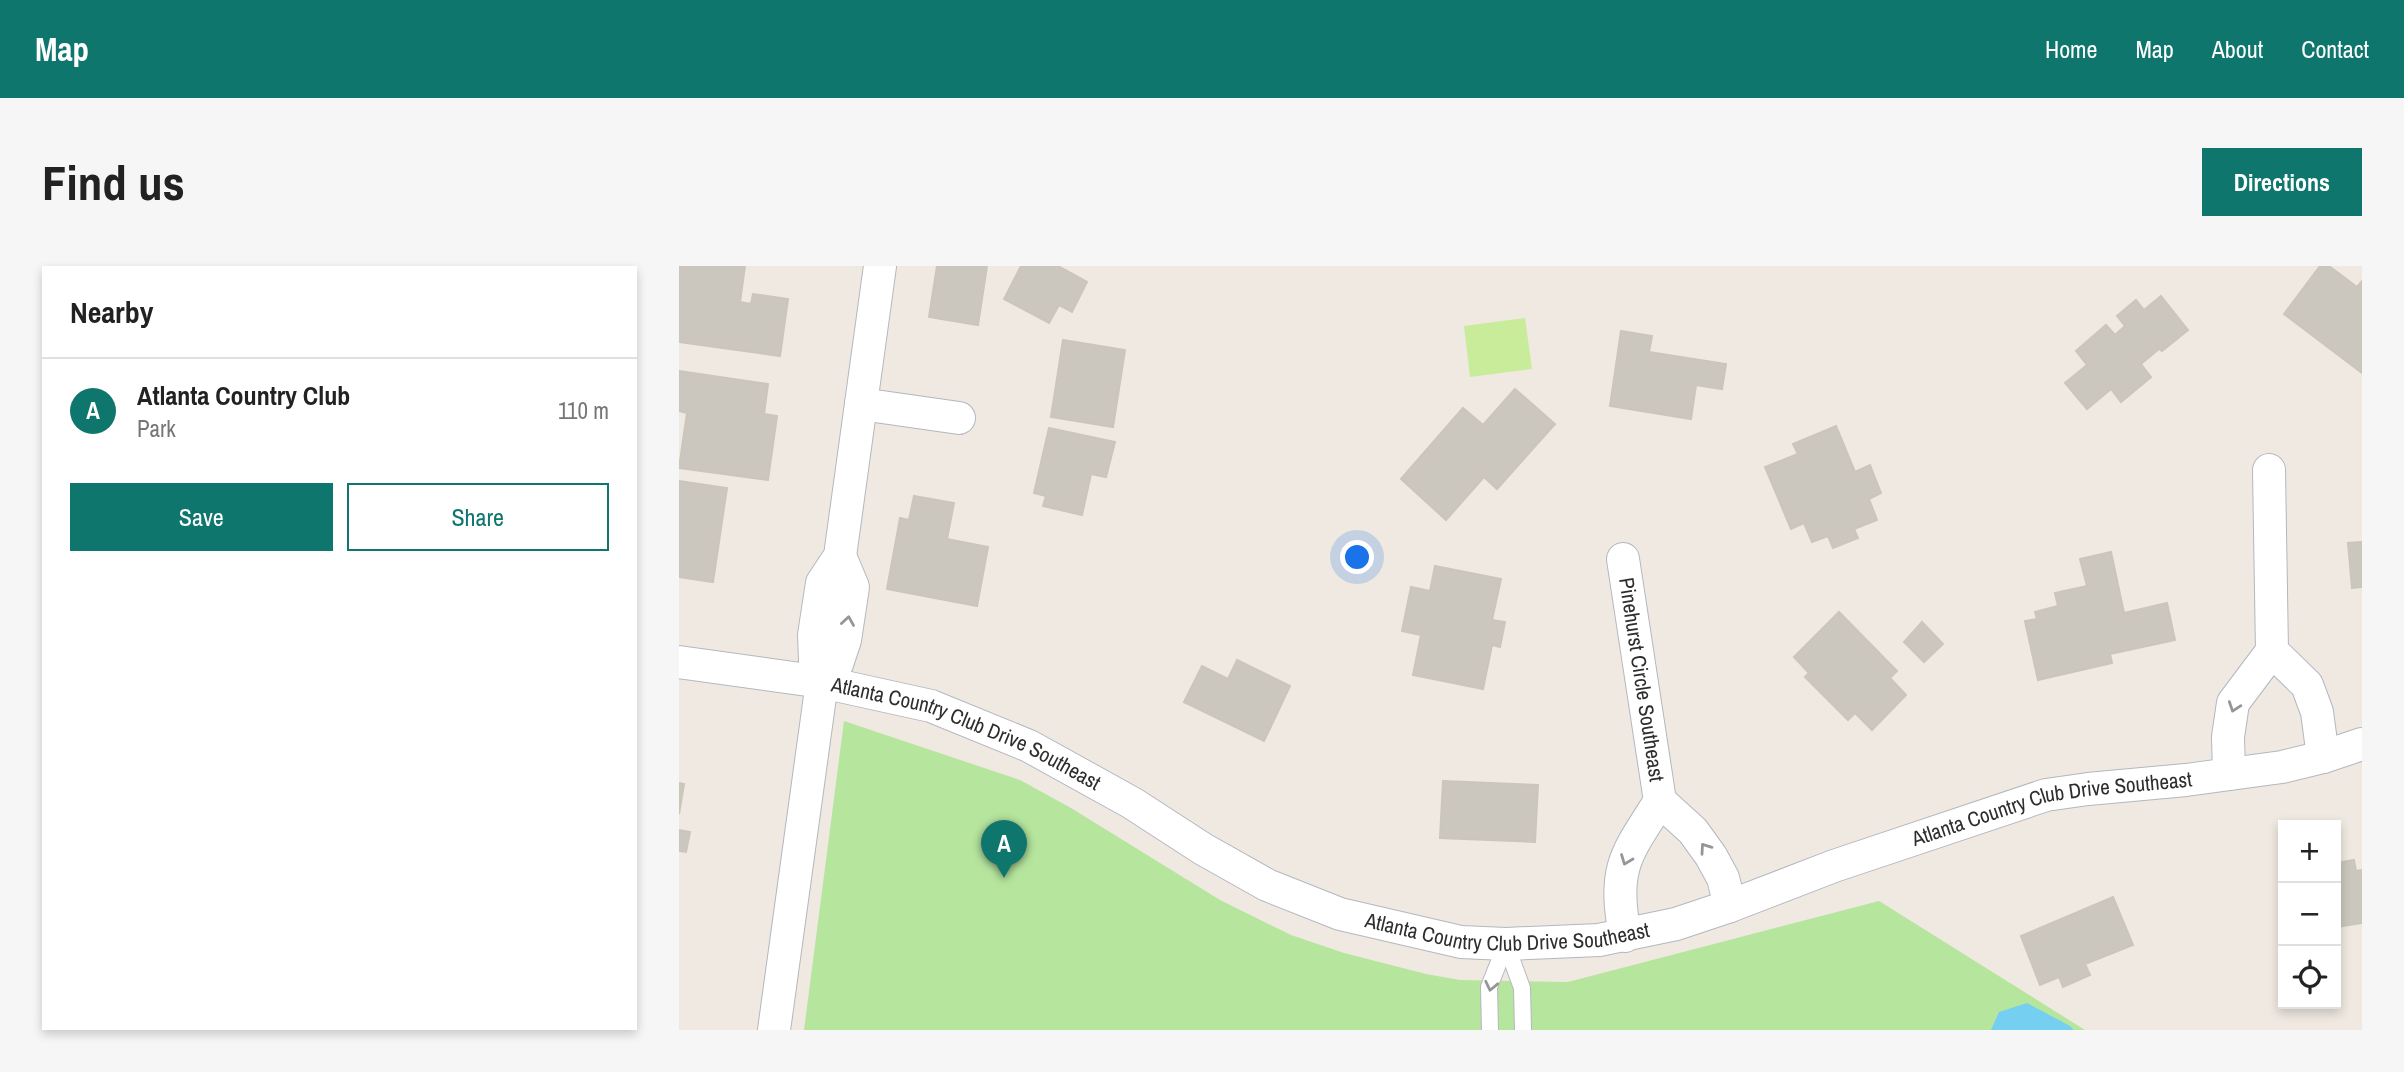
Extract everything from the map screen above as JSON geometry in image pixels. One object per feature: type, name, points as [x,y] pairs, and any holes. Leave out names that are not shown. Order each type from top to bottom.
[{"type":"street","points":[[774,1030],[822,682],[815,661],[814,635],[822,583],[840,556],[880,266]]},
{"type":"street","points":[[861,404],[959,418]]},
{"type":"street","points":[[2229,774],[2228,737],[2233,703],[2272,651],[2269,470]]},
{"type":"street","name":"Pinehurst Circle Southeast","points":[[1623,559],[1660,802],[1693,831],[1711,856],[1723,878],[1730,906]]},
{"type":"street","points":[[2272,651],[2307,685],[2317,712],[2323,757]]},
{"type":"street","name":"Atlanta Country Club Drive Southeast","points":[[679,662],[822,682],[930,706],[1028,746],[1132,803],[1267,886],[1340,914],[1461,942],[1574,942],[1625,936],[1676,924],[1730,906],[1834,866],[2046,795],[2283,767],[2362,744]]},
{"type":"street","name":"Pinehurst Circle Southeast","points":[[1625,936],[1619,900],[1622,869],[1631,846],[1660,802]]},
{"type":"lane","points":[[1490,1030],[1489,986],[1506,944]]},
{"type":"lane","points":[[1506,944],[1522,988],[1523,1030]]},
{"type":"green space","points":[[1525,318],[1532,369],[1470,377],[1464,326]]},
{"type":"green space","points":[[844,721],[1020,780],[1071,808],[1220,900],[1291,935],[1344,953],[1426,974],[1460,980],[1568,982],[1879,901],[2085,1030],[804,1030]]},
{"type":"water","points":[[2027,1003],[2074,1030],[1991,1030],[1999,1012]]},
{"type":"building","points":[[679,266],[745,266],[740,302],[751,304],[753,294],[788,299],[780,356],[679,342]]},
{"type":"building","points":[[937,266],[987,266],[978,325],[929,317]]},
{"type":"building","points":[[1021,266],[1058,266],[1087,282],[1072,312],[1059,305],[1049,323],[1004,299]]},
{"type":"building","points":[[2320,266],[2329,266],[2357,287],[2362,281],[2362,373],[2284,314]]},
{"type":"building","points":[[2161,296],[2188,330],[2141,364],[2151,377],[2121,402],[2111,389],[2087,409],[2065,383],[2087,365],[2076,351],[2106,325],[2115,335],[2125,326],[2117,316],[2136,300],[2144,310]]},
{"type":"building","points":[[1621,331],[1652,336],[1649,352],[1726,364],[1722,389],[1696,385],[1691,419],[1610,406]]},
{"type":"building","points":[[1063,340],[1125,350],[1113,427],[1051,417]]},
{"type":"building","points":[[679,371],[768,384],[764,414],[777,416],[768,480],[679,468],[687,413],[679,411]]},
{"type":"building","points":[[1515,389],[1555,424],[1497,489],[1484,477],[1446,520],[1401,479],[1463,408],[1483,425]]},
{"type":"building","points":[[1836,426],[1855,472],[1870,465],[1881,493],[1869,499],[1877,520],[1854,529],[1858,538],[1833,548],[1828,536],[1812,542],[1804,523],[1791,529],[1765,467],[1798,454],[1793,444]]},
{"type":"building","points":[[1049,428],[1115,442],[1106,477],[1091,474],[1082,515],[1043,506],[1046,496],[1034,493]]},
{"type":"building","points":[[679,481],[727,488],[713,582],[679,577]]},
{"type":"building","points":[[914,496],[954,503],[947,539],[988,547],[977,606],[887,589],[900,518],[909,520]]},
{"type":"building","points":[[2362,542],[2362,587],[2352,588],[2348,543]]},
{"type":"building","points":[[2111,552],[2124,613],[2167,603],[2175,640],[2110,654],[2112,663],[2038,680],[2025,621],[2037,619],[2035,612],[2058,606],[2055,593],[2087,586],[2080,559]]},
{"type":"building","points":[[1435,566],[1501,579],[1492,620],[1505,622],[1500,647],[1492,645],[1483,689],[1413,675],[1421,635],[1402,631],[1411,587],[1430,591]]},
{"type":"building","points":[[1839,612],[1897,671],[1890,678],[1906,695],[1872,730],[1855,713],[1848,720],[1805,677],[1809,673],[1794,657]]},
{"type":"building","points":[[1922,622],[1943,644],[1924,662],[1904,642]]},
{"type":"building","points":[[1237,660],[1290,686],[1264,741],[1184,702],[1202,666],[1228,679]]},
{"type":"building","points":[[1443,781],[1538,785],[1535,842],[1440,838]]},
{"type":"building","points":[[679,783],[684,784],[679,814]]},
{"type":"building","points":[[679,830],[690,832],[686,852],[679,851]]},
{"type":"building","points":[[2354,860],[2356,871],[2362,870],[2362,923],[2341,926],[2341,862]]},
{"type":"building","points":[[2113,897],[2133,945],[2085,964],[2090,975],[2063,987],[2059,977],[2040,985],[2021,936]]},
{"type":"place","name":"Atlanta Country Club","points":[[1004,878]]}]
